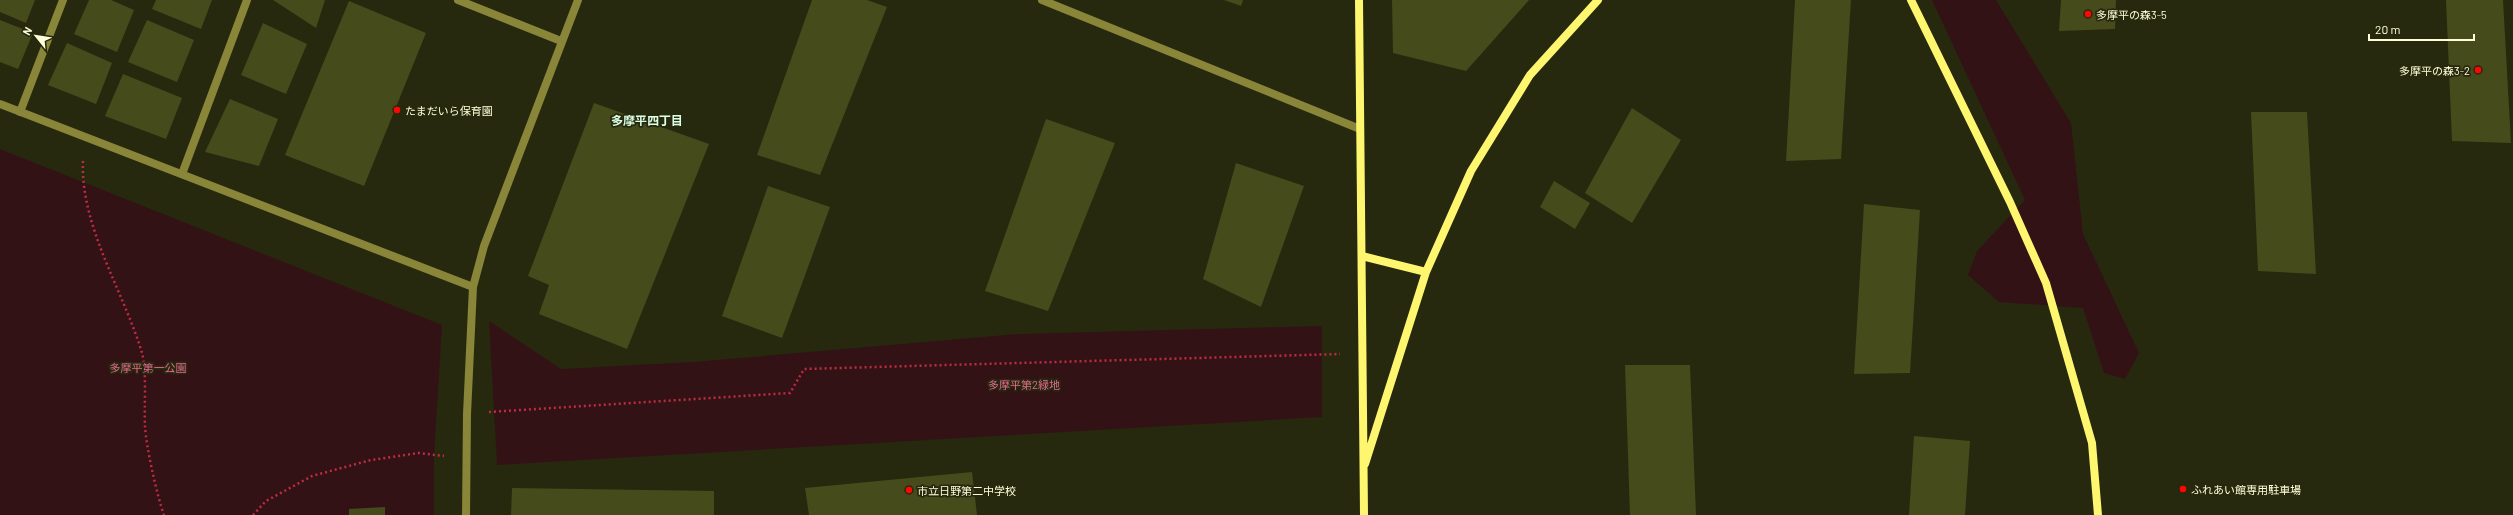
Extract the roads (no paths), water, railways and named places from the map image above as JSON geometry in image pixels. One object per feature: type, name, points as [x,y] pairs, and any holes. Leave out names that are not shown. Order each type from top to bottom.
[{"type":"street","points":[[20,112],[63,0]]},
{"type":"street","points":[[182,174],[247,0]]},
{"type":"street","points":[[458,0],[561,42]]},
{"type":"street","points":[[466,515],[467,414],[473,287],[484,246],[578,0]]},
{"type":"street","points":[[1042,0],[1360,129]]},
{"type":"street","points":[[1359,0],[1365,464],[1364,515]]},
{"type":"street","points":[[1365,464],[1426,272],[1471,171],[1530,76],[1598,0]]},
{"type":"street","points":[[1911,0],[2010,202],[2046,283],[2092,444],[2098,515]]},
{"type":"street","points":[[0,104],[473,287]]},
{"type":"street","points":[[1362,256],[1426,272]]},
{"type":"place","name":"多摩平の森3-5","points":[[2088,14]]},
{"type":"place","name":"多摩平の森3-2","points":[[2478,70]]},
{"type":"place","name":"たまだいら保育園","points":[[397,110]]},
{"type":"place","name":"ふれあい館専用駐車場","points":[[2183,489]]},
{"type":"place","name":"市立日野第二中学校","points":[[909,490]]},
{"type":"district","name":"多摩平四丁目","points":[[647,120]]},
{"type":"park label","name":"多摩平第一公園","points":[[148,367]]},
{"type":"park label","name":"多摩平第2緑地","points":[[1024,384]]}]
